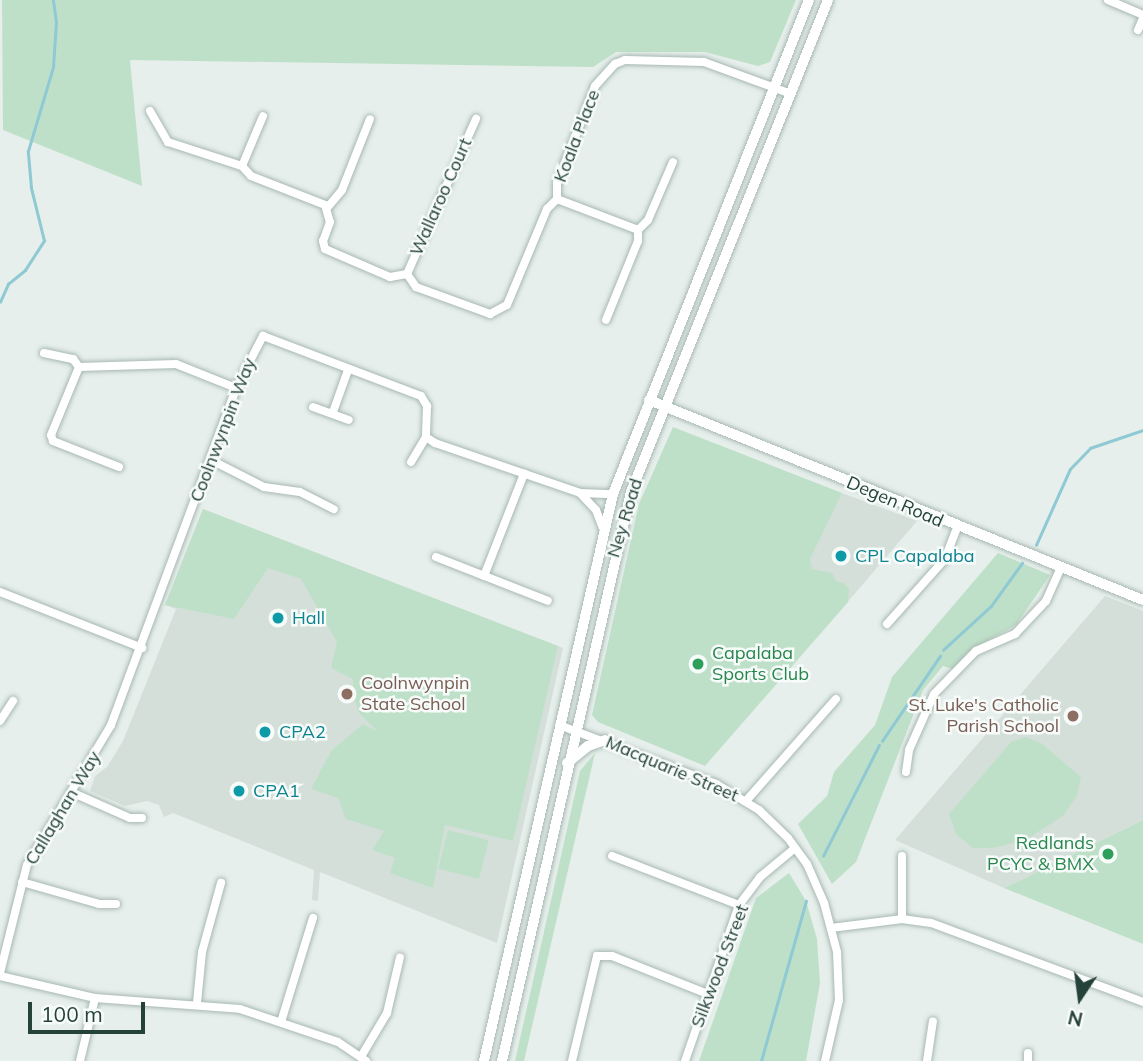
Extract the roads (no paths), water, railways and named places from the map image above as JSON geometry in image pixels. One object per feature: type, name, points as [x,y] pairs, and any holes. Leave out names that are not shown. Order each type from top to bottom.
[{"type":"main road","name":"Ney Road","points":[[484,1061],[603,528],[613,494],[809,0]]},
{"type":"main road","name":"Ney Road","points":[[502,1061],[567,764],[631,492],[828,0]]},
{"type":"main road","name":"Degen Road","points":[[649,400],[957,528],[1143,600]]},
{"type":"main road","points":[[567,764],[588,746],[604,740]]},
{"type":"street","points":[[1108,0],[1143,16],[1138,30]]},
{"type":"street","name":"Koala Place","points":[[327,208],[325,249],[390,277],[407,274],[416,287],[497,314],[507,304],[547,209],[557,199],[557,183],[595,86],[615,64],[625,60],[685,59],[790,94]]},
{"type":"street","points":[[150,111],[158,131],[168,142],[230,166],[242,166],[251,176],[327,208],[338,199],[370,119]]},
{"type":"street","points":[[242,166],[263,116]]},
{"type":"street","name":"Wallaroo Court","points":[[407,274],[476,119]]},
{"type":"street","points":[[606,320],[638,241],[638,230],[648,220],[673,162]]},
{"type":"street","points":[[557,199],[638,230]]},
{"type":"street","name":"Coolnwynpin Way","points":[[142,648],[236,388],[260,339],[269,335],[348,370],[421,396],[427,406],[426,437]]},
{"type":"street","points":[[44,353],[73,359],[79,368]]},
{"type":"street","points":[[79,368],[176,364],[236,388]]},
{"type":"street","points":[[79,368],[51,435],[53,441],[119,467]]},
{"type":"street","points":[[332,412],[348,370]]},
{"type":"street","points":[[313,407],[332,412],[349,421]]},
{"type":"street","points":[[411,462],[426,437],[580,493],[613,494]]},
{"type":"street","points":[[211,460],[264,487],[300,492],[334,509]]},
{"type":"street","points":[[484,576],[524,474]]},
{"type":"street","points":[[580,493],[596,510],[603,528]]},
{"type":"street","points":[[887,624],[945,559],[957,528]]},
{"type":"street","points":[[436,557],[548,601]]},
{"type":"street","points":[[906,772],[909,750],[934,694],[976,652],[1015,634],[1046,601],[1061,568]]},
{"type":"street","points":[[0,592],[142,648]]},
{"type":"street","name":"Callaghan Way","points":[[0,974],[22,882],[36,847],[111,725],[142,648]]},
{"type":"street","points":[[746,801],[836,699]]},
{"type":"street","points":[[0,721],[13,701]]},
{"type":"street","name":"Macquarie Street","points":[[559,725],[576,728],[716,784],[746,801],[795,848],[824,902],[831,928],[839,1000],[825,1061]]},
{"type":"street","points":[[71,792],[130,818],[142,818]]},
{"type":"street","name":"Silkwood Street","points":[[685,1061],[739,905],[760,877],[795,848]]},
{"type":"street","points":[[612,856],[739,905]]},
{"type":"street","points":[[902,856],[902,919]]},
{"type":"street","points":[[22,882],[99,904],[116,904]]},
{"type":"street","points":[[197,1003],[202,952],[221,883]]},
{"type":"street","points":[[281,1022],[313,918]]},
{"type":"street","points":[[831,928],[902,919],[961,931],[1143,1002]]},
{"type":"street","points":[[572,1061],[597,956],[612,956],[708,994]]},
{"type":"street","points":[[0,974],[94,998],[197,1003],[240,1009],[281,1022],[364,1058],[387,1013],[400,957]]},
{"type":"street","points":[[80,1061],[94,998]]},
{"type":"street","points":[[927,1061],[933,1021]]},
{"type":"waterway","points":[[0,302],[8,284],[25,270],[44,241],[31,188],[28,151],[53,67],[56,22],[53,0]]},
{"type":"waterway","points":[[1036,545],[1070,469],[1090,448],[1143,430]]},
{"type":"waterway","points":[[943,650],[991,606],[1022,563]]},
{"type":"waterway","points":[[882,741],[940,656]]},
{"type":"waterway","points":[[823,856],[879,745]]},
{"type":"waterway","points":[[761,1061],[806,901]]},
{"type":"place","name":"CPL Capalaba","points":[[841,556]]},
{"type":"place","name":"Hall","points":[[278,618]]},
{"type":"place","name":"Capalaba Sports Club","points":[[698,664]]},
{"type":"place","name":"Coolnwynpin State School","points":[[347,694]]},
{"type":"place","name":"St. Luke's Catholic Parish School","points":[[1073,716]]},
{"type":"place","name":"CPA2","points":[[265,732]]},
{"type":"place","name":"CPA1","points":[[239,791]]},
{"type":"place","name":"Redlands PCYC & BMX","points":[[1108,854]]}]
